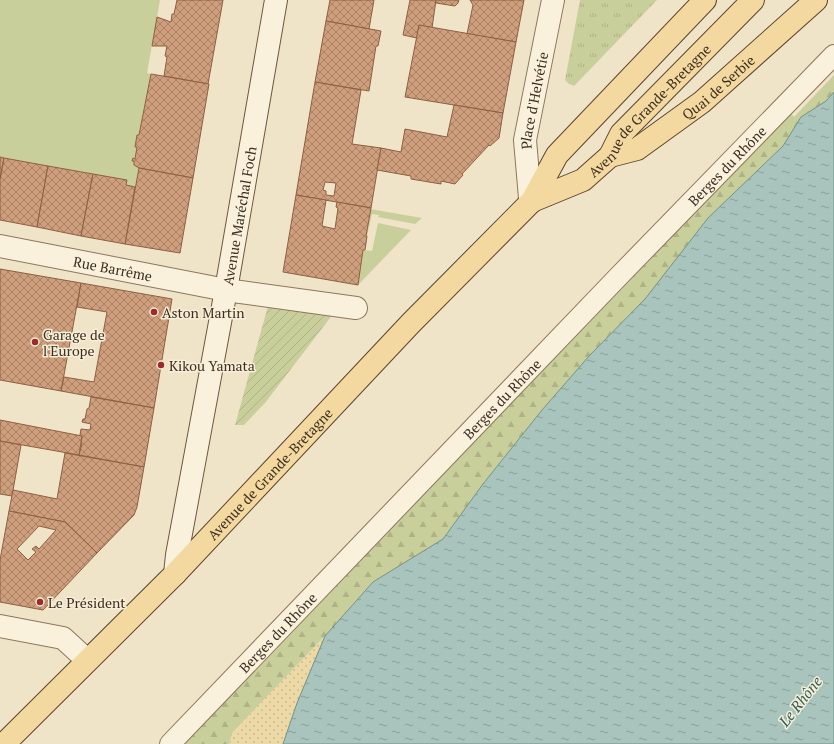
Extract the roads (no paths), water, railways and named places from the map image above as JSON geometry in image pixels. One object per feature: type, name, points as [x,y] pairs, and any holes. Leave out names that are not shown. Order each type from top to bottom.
[{"type":"main road","name":"Avenue de Grande-Bretagne","points":[[4,744],[175,574],[411,323],[532,201],[557,155],[705,0]]},
{"type":"main road","name":"Avenue de Grande-Bretagne","points":[[532,201],[583,180],[610,156],[621,134],[753,0]]},
{"type":"main road","name":"Quai de Serbie","points":[[610,156],[637,149],[688,113],[816,0]]},
{"type":"street","name":"Avenue Maréchal Foch","points":[[175,574],[177,555],[226,290],[276,0]]},
{"type":"street","name":"Place d'Helvétie","points":[[532,201],[530,198],[525,140],[553,0]]},
{"type":"street","name":"Berges du Rhône","points":[[170,744],[601,294],[834,55]]},
{"type":"street","name":"Rue Barrême","points":[[0,246],[226,290],[356,308]]},
{"type":"street","points":[[0,626],[63,638],[87,660]]},
{"type":"water","name":"Le Rhône","points":[[834,92],[834,744],[283,744],[297,703],[325,636],[373,582],[443,539],[483,484],[542,410],[590,355],[645,299],[708,218],[783,146],[801,117],[826,101]]},
{"type":"place","name":"Aston Martin","points":[[154,312]]},
{"type":"place","name":"Garage de l'Europe","points":[[35,342]]},
{"type":"place","name":"Kikou Yamata","points":[[161,365]]},
{"type":"place","name":"Le Président","points":[[40,602]]}]
